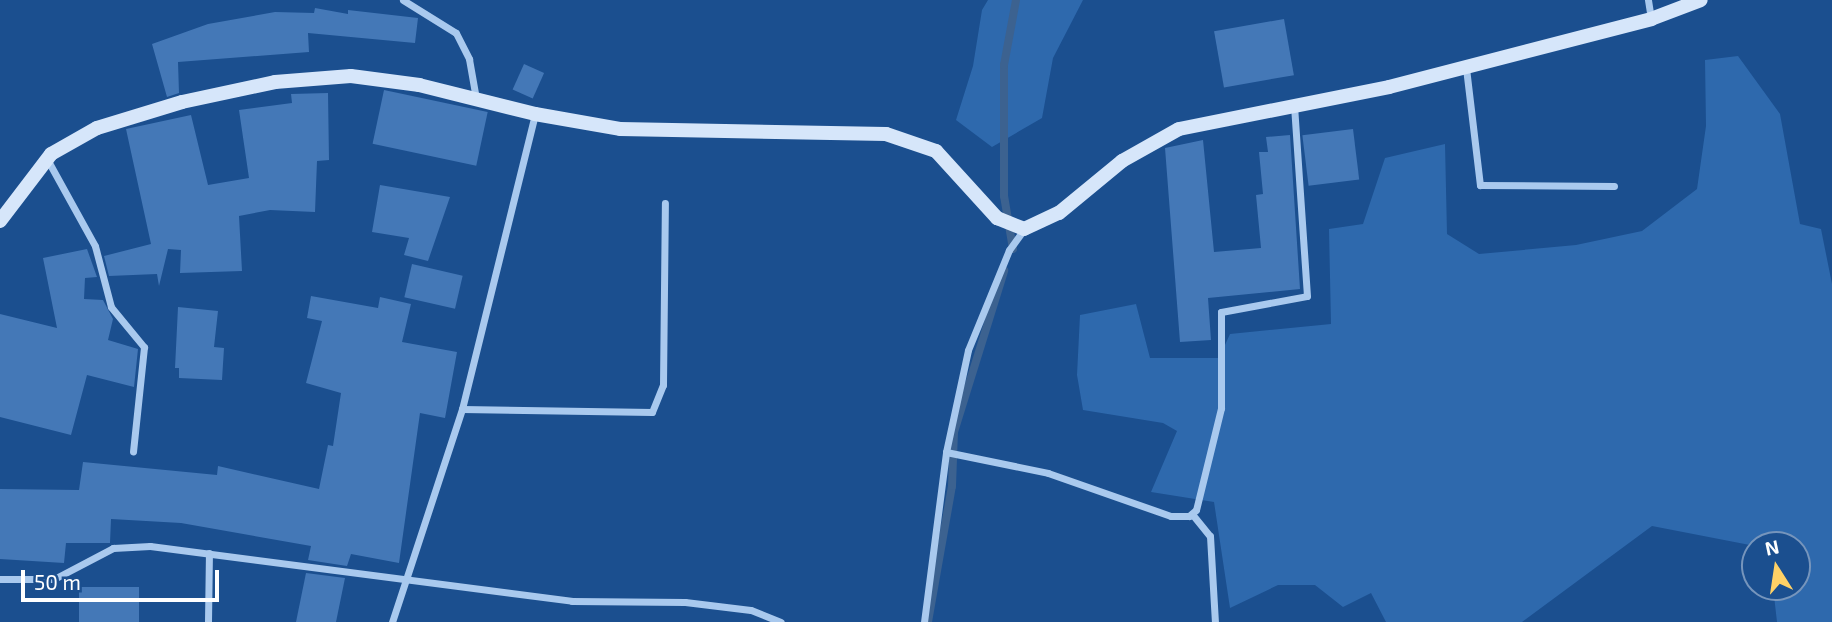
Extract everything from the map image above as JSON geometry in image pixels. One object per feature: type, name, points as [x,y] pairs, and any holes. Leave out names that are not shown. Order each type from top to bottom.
[{"type":"street","points":[[403,0],[456,33],[469,60],[476,98]]},
{"type":"street","points":[[1648,0],[1651,19]]},
{"type":"street","points":[[1014,226],[1059,213],[1161,135],[1465,68],[1651,19],[1701,0]]},
{"type":"street","points":[[1465,68],[1480,184],[1614,186]]},
{"type":"street","points":[[0,221],[47,159],[70,139],[118,120],[275,82],[351,76],[476,98],[535,114],[620,130],[886,134],[936,151],[1014,226]]},
{"type":"street","points":[[1192,514],[1212,456],[1221,408],[1221,312],[1307,296],[1294,106]]},
{"type":"street","points":[[392,622],[462,409],[535,114]]},
{"type":"street","points":[[47,159],[95,246],[111,307],[144,347],[134,451]]},
{"type":"street","points":[[462,409],[652,412],[663,385],[665,203]]},
{"type":"street","points":[[924,622],[946,452],[979,318],[1009,250],[1014,226]]},
{"type":"street","points":[[946,452],[1048,473],[1171,516],[1192,514]]},
{"type":"street","points":[[1192,514],[1210,536],[1215,622]]},
{"type":"street","points":[[0,579],[54,579],[126,545],[209,553],[572,601],[685,602],[751,610],[781,622]]},
{"type":"street","points":[[208,622],[209,553]]},
{"type":"shaded area","points":[[988,0],[1083,0],[1053,58],[1042,118],[992,147],[956,120],[973,66],[982,10]]},
{"type":"shaded area","points":[[1738,56],[1780,114],[1800,224],[1821,229],[1832,284],[1832,622],[1777,622],[1775,601],[1811,601],[1811,531],[1741,531],[1741,543],[1652,526],[1522,622],[1386,622],[1371,593],[1343,607],[1315,585],[1278,585],[1230,608],[1214,502],[1151,492],[1177,431],[1163,423],[1083,410],[1077,375],[1080,315],[1136,304],[1150,358],[1219,358],[1230,334],[1331,324],[1329,229],[1363,224],[1385,158],[1445,144],[1447,234],[1479,254],[1576,245],[1642,231],[1697,189],[1706,126],[1705,60]]},
{"type":"building","points":[[315,8],[348,14],[348,10],[418,18],[415,43],[308,33],[309,52],[178,62],[179,93],[167,97],[152,44],[208,24],[275,12],[314,13]]},
{"type":"building","points":[[1284,19],[1294,75],[1224,87],[1214,31]]},
{"type":"building","points":[[524,64],[544,73],[533,99],[513,90]]},
{"type":"building","points":[[384,90],[488,112],[476,166],[373,144]]},
{"type":"building","points":[[328,93],[329,160],[317,161],[315,212],[270,210],[239,216],[242,271],[180,273],[181,250],[168,249],[159,286],[157,274],[109,276],[104,256],[151,244],[126,129],[191,115],[208,185],[249,178],[239,110],[292,103],[291,94]]},
{"type":"building","points":[[1353,129],[1359,180],[1309,186],[1302,135]]},
{"type":"building","points":[[1290,135],[1300,289],[1208,298],[1211,340],[1180,342],[1165,148],[1203,140],[1214,252],[1261,248],[1256,195],[1263,194],[1259,152],[1268,152],[1266,137]]},
{"type":"building","points":[[380,185],[450,197],[428,261],[404,255],[409,238],[372,232]]},
{"type":"building","points":[[87,249],[97,277],[85,278],[84,299],[103,300],[113,319],[108,340],[138,349],[134,387],[87,375],[71,435],[0,417],[0,314],[57,328],[43,258]]},
{"type":"building","points":[[412,264],[463,276],[455,309],[404,297]]},
{"type":"building","points":[[311,296],[378,308],[380,297],[411,304],[402,342],[457,352],[445,418],[420,413],[399,563],[351,554],[347,566],[308,560],[311,546],[181,523],[111,519],[110,543],[66,543],[64,563],[0,559],[0,489],[79,490],[83,462],[217,475],[218,466],[319,489],[328,445],[333,446],[341,393],[306,383],[322,321],[307,318]]},
{"type":"building","points":[[178,307],[218,311],[214,347],[224,348],[222,380],[179,378],[179,368],[175,368]]},
{"type":"building","points":[[306,573],[345,578],[336,622],[296,622]]},
{"type":"building","points":[[79,587],[139,587],[139,622],[79,622]]},
{"type":"waterway","points":[[1013,249],[1004,196],[1004,65],[1016,0]]},
{"type":"waterway","points":[[928,622],[952,486],[954,432],[1004,271]]}]
